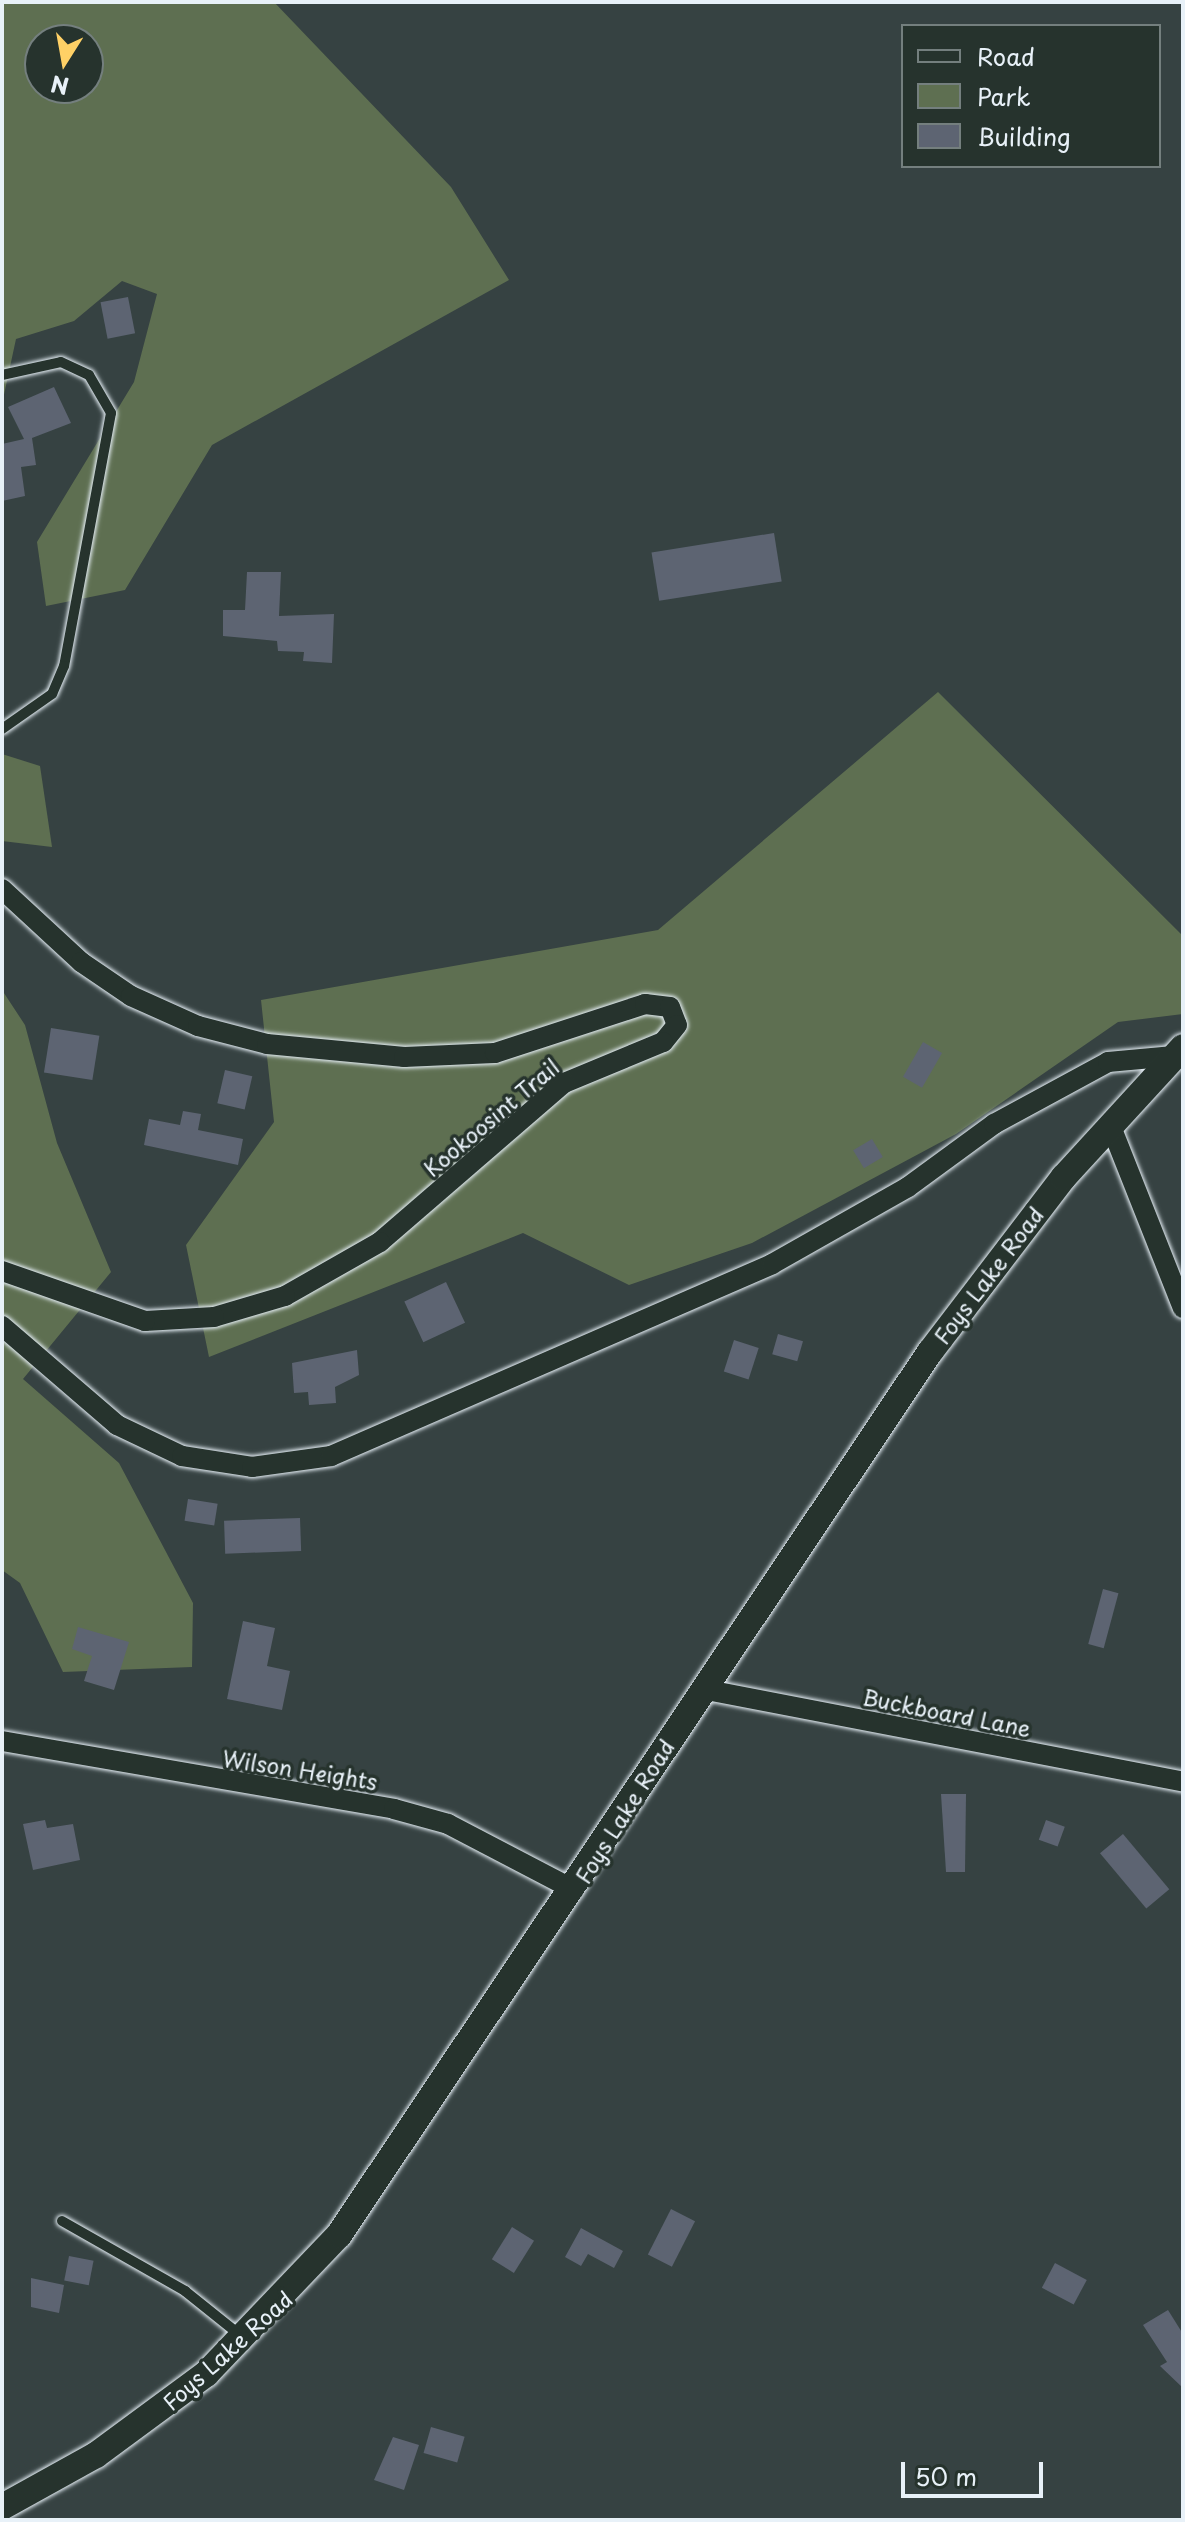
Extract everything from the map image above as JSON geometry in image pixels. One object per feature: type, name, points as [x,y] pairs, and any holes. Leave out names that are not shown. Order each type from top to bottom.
[{"type":"street","name":"Kookoosint Trail","points":[[2,889],[81,962],[131,996],[198,1026],[267,1044],[404,1057],[495,1053],[645,1004],[670,1007],[677,1025],[663,1042],[564,1083],[380,1242],[285,1296],[214,1317],[145,1321],[2,1271]]},
{"type":"street","name":"Foys Lake Road","points":[[2,2507],[128,2433],[245,2339],[339,2235],[574,1890],[702,1689],[974,1291],[1110,1124],[1179,1052]]},
{"type":"street","points":[[2,1326],[117,1425],[182,1456],[252,1467],[331,1456],[772,1264],[908,1187],[994,1124],[1108,1062],[1179,1052]]},
{"type":"street","points":[[1110,1124],[1183,1308]]},
{"type":"street","name":"Buckboard Lane","points":[[702,1689],[1183,1782]]},
{"type":"street","name":"Wilson Heights","points":[[2,1741],[394,1809],[448,1824],[574,1890]]},
{"type":"lane","points":[[2,375],[61,362],[89,375],[111,413],[64,666],[52,694],[2,729]]},
{"type":"lane","points":[[62,2221],[185,2291],[245,2339]]},
{"type":"green space","points":[[2,2],[274,2],[451,187],[509,280],[212,445],[125,590],[46,606],[37,542],[134,382],[157,294],[122,281],[74,321],[16,339],[2,404]]},
{"type":"green space","points":[[938,692],[1183,936],[1183,1014],[1118,1022],[956,1134],[752,1243],[629,1285],[523,1233],[209,1357],[186,1245],[274,1122],[261,1000],[658,930]]},
{"type":"green space","points":[[2,754],[40,766],[52,847],[2,841]]},
{"type":"green space","points":[[2,990],[25,1025],[57,1143],[111,1272],[23,1379],[119,1463],[193,1603],[192,1667],[63,1672],[20,1583],[2,1570]]},
{"type":"building","points":[[128,297],[135,333],[108,339],[101,302]]},
{"type":"building","points":[[54,387],[71,423],[32,438],[36,465],[21,467],[25,496],[2,501],[2,444],[24,439],[8,407]]},
{"type":"building","points":[[774,533],[782,581],[659,601],[652,552]]},
{"type":"building","points":[[247,572],[281,572],[279,616],[334,614],[332,663],[303,661],[304,652],[278,651],[277,641],[223,636],[223,610],[245,610]]},
{"type":"building","points":[[51,1028],[99,1036],[92,1080],[44,1072]]},
{"type":"building","points":[[923,1042],[942,1053],[922,1088],[903,1077]]},
{"type":"building","points":[[225,1070],[252,1076],[245,1109],[217,1103]]},
{"type":"building","points":[[183,1111],[201,1114],[198,1130],[243,1139],[238,1165],[144,1145],[149,1119],[180,1125]]},
{"type":"building","points":[[872,1139],[883,1157],[864,1168],[853,1150]]},
{"type":"building","points":[[446,1282],[465,1323],[423,1342],[404,1301]]},
{"type":"building","points":[[778,1334],[803,1341],[797,1361],[772,1354]]},
{"type":"building","points":[[734,1340],[759,1348],[749,1379],[724,1371]]},
{"type":"building","points":[[357,1350],[359,1375],[335,1387],[336,1403],[309,1405],[308,1392],[294,1393],[292,1363]]},
{"type":"building","points":[[188,1499],[218,1504],[214,1525],[185,1521]]},
{"type":"building","points":[[300,1518],[301,1551],[225,1554],[224,1521]]},
{"type":"building","points":[[1103,1589],[1118,1593],[1104,1648],[1088,1644]]},
{"type":"building","points":[[243,1621],[275,1628],[267,1666],[290,1671],[282,1710],[227,1699]]},
{"type":"building","points":[[78,1627],[129,1642],[114,1690],[84,1681],[92,1656],[72,1649]]},
{"type":"building","points":[[941,1794],[966,1794],[965,1872],[946,1872]]},
{"type":"building","points":[[45,1820],[47,1828],[73,1824],[80,1860],[33,1870],[23,1824]]},
{"type":"building","points":[[1046,1820],[1065,1827],[1058,1847],[1039,1840]]},
{"type":"building","points":[[1123,1834],[1169,1889],[1146,1908],[1100,1853]]},
{"type":"building","points":[[671,2209],[695,2221],[672,2267],[648,2254]]},
{"type":"building","points":[[512,2227],[534,2241],[514,2273],[492,2259]]},
{"type":"building","points":[[581,2228],[623,2251],[614,2268],[588,2254],[581,2266],[565,2257]]},
{"type":"building","points":[[69,2256],[94,2261],[89,2285],[64,2281]]},
{"type":"building","points":[[1055,2263],[1087,2280],[1074,2305],[1042,2288]]},
{"type":"building","points":[[31,2278],[64,2285],[59,2313],[31,2307]]},
{"type":"building","points":[[1168,2310],[1183,2334],[1183,2388],[1160,2366],[1167,2362],[1143,2325]]},
{"type":"building","points":[[431,2427],[465,2437],[457,2463],[424,2453]]},
{"type":"building","points":[[393,2437],[419,2445],[404,2490],[374,2480]]}]
